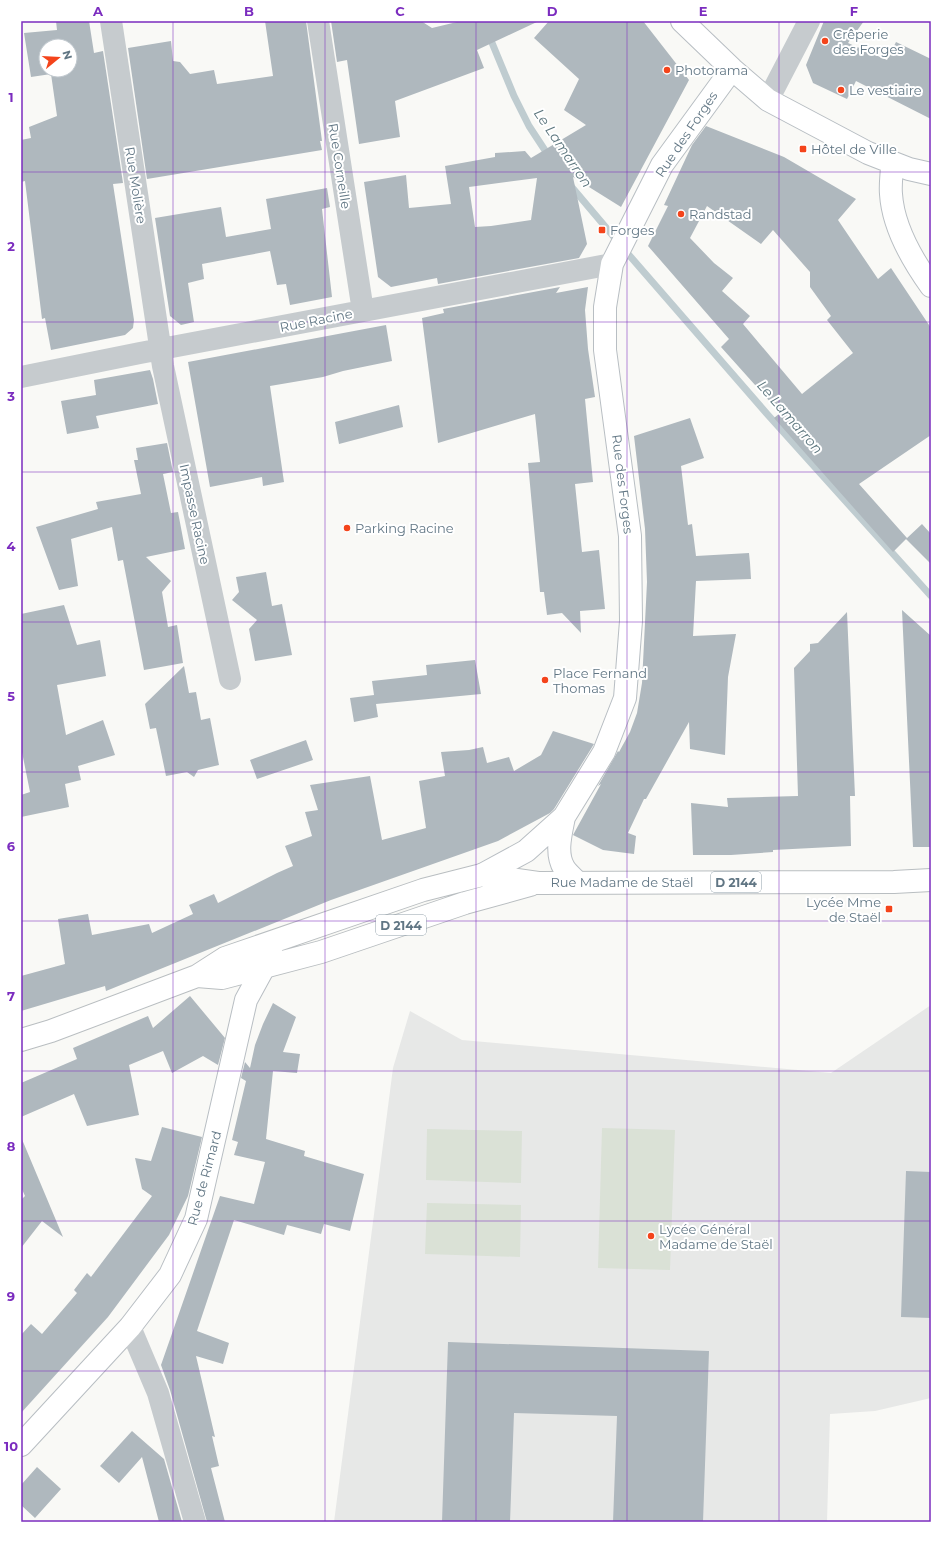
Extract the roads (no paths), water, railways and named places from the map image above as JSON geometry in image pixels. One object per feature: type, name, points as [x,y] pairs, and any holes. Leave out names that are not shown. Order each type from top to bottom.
[{"type":"main road","points":[[682,21],[732,69],[768,100],[868,153],[892,164],[931,174]]},
{"type":"main road","name":"Rue des Forges","points":[[482,875],[526,851],[564,818],[604,752],[625,698],[631,621],[630,536],[605,350],[605,307],[612,264],[662,164],[732,69]]},
{"type":"main road","points":[[892,164],[891,194],[893,208],[899,228],[908,250],[931,286]]},
{"type":"main road","points":[[564,818],[560,839],[560,856],[564,868],[577,882]]},
{"type":"main road","name":"Rue Madame de Staël","points":[[482,875],[538,883],[894,882],[931,880]]},
{"type":"main road","name":"D 2144","points":[[21,1040],[51,1031],[197,976],[225,958],[423,890],[482,875]]},
{"type":"main road","name":"D 2144","points":[[197,976],[222,978],[321,952],[465,903],[538,883]]},
{"type":"main road","name":"Rue de Rimard","points":[[21,1445],[130,1326],[170,1275],[196,1219],[246,1000],[264,967],[285,937]]},
{"type":"street","name":"Rue Molière","points":[[111,21],[161,349]]},
{"type":"street","name":"Rue Corneille","points":[[318,21],[363,311]]},
{"type":"street","points":[[768,100],[809,21]]},
{"type":"street","name":"Rue Racine","points":[[21,377],[161,349],[612,264]]},
{"type":"street","name":"Impasse Racine","points":[[161,349],[230,679]]},
{"type":"street","points":[[130,1326],[158,1393],[196,1522]]},
{"type":"waterway","name":"Le Lamarron","points":[[483,21],[514,96],[529,126],[550,158]]},
{"type":"waterway","name":"Le Lamarron","points":[[570,185],[614,237]]},
{"type":"waterway","name":"Le Lamarron","points":[[629,255],[768,415],[931,596]]},
{"type":"place","name":"Crêperie des Forges","points":[[825,41]]},
{"type":"place","name":"Photorama","points":[[667,70]]},
{"type":"place","name":"Le vestiaire","points":[[841,90]]},
{"type":"place","name":"Hôtel de Ville","points":[[803,149]]},
{"type":"place","name":"Randstad","points":[[681,214]]},
{"type":"place","name":"Forges","points":[[602,230]]},
{"type":"place","name":"Parking Racine","points":[[347,528]]},
{"type":"place","name":"Place Fernand Thomas","points":[[545,680]]},
{"type":"place","name":"Lycée Mme de Staël","points":[[889,909]]},
{"type":"place","name":"Lycée Général Madame de Staël","points":[[651,1236]]}]
